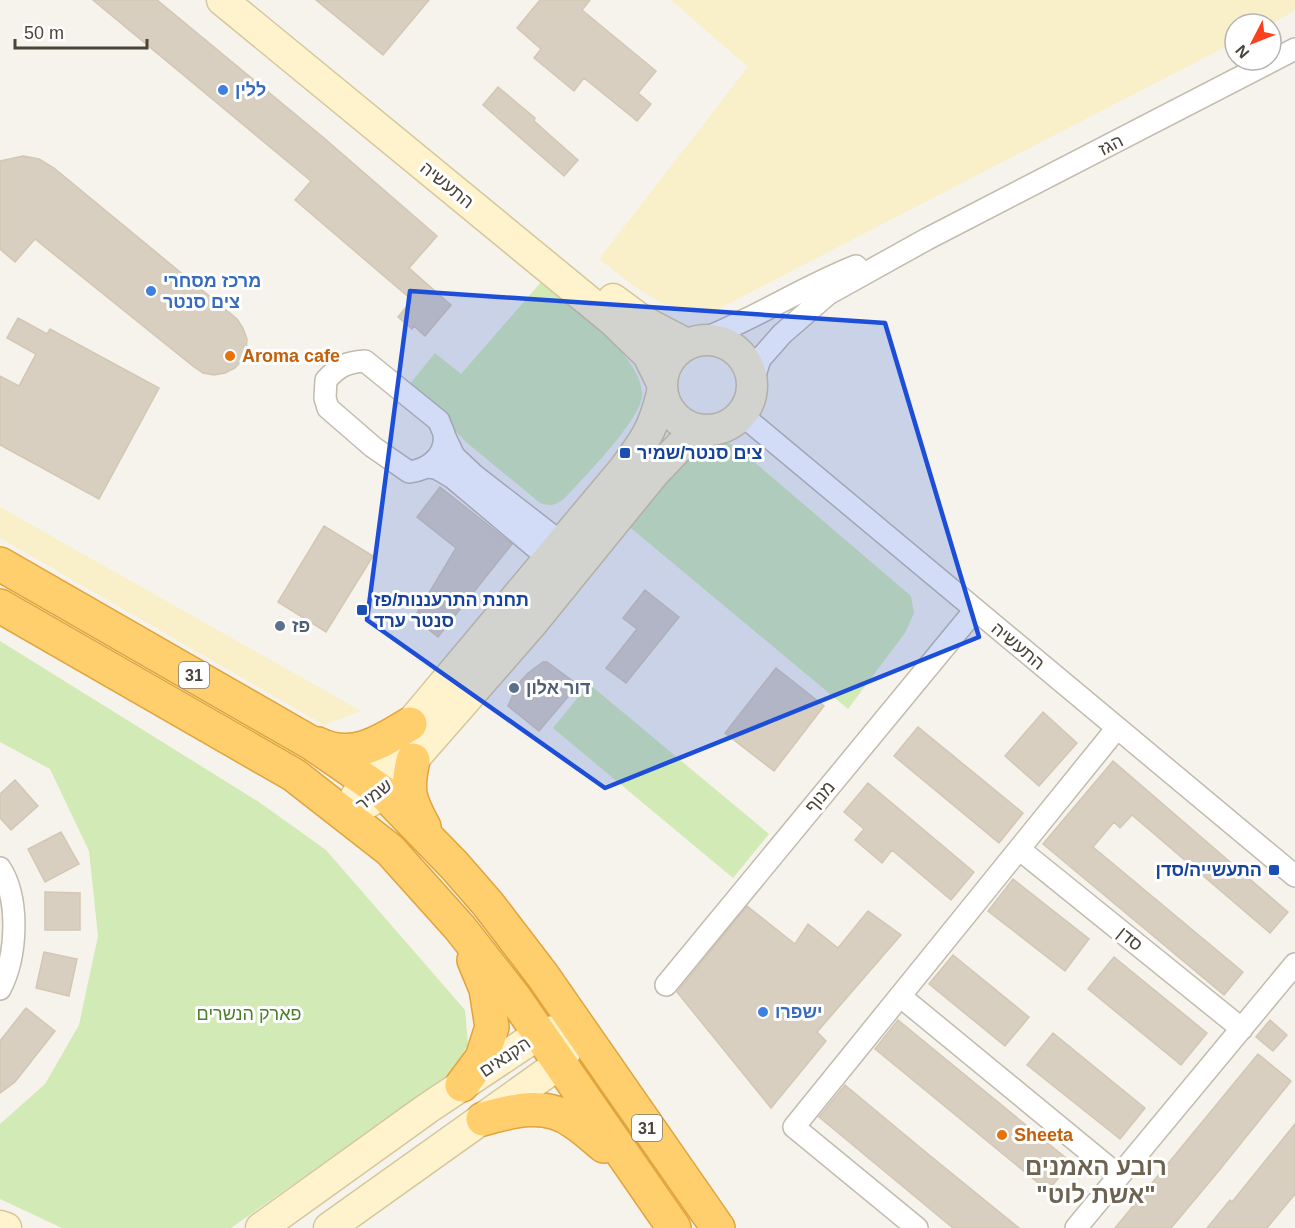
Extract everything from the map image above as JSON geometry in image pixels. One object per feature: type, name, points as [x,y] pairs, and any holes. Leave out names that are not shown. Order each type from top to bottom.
[{"type":"highway","name":"31","points":[[0,564],[295,734],[375,786],[433,842],[488,904],[579,1026],[622,1092],[718,1228]]},
{"type":"highway","name":"31","points":[[0,606],[294,775],[390,850],[460,928],[514,997],[674,1228]]},
{"type":"highway","points":[[295,734],[331,751],[350,750],[375,745],[410,724]]},
{"type":"highway","points":[[413,759],[409,781],[411,803],[433,842]]},
{"type":"highway","points":[[460,928],[486,989],[492,1027],[482,1058],[462,1085]]},
{"type":"highway","points":[[483,1119],[518,1109],[552,1112],[573,1121],[634,1172]]},
{"type":"street","name":"התעשיה","points":[[222,0],[614,321],[648,355],[662,387]]},
{"type":"street","name":"התעשיה","points":[[248,0],[623,308],[643,321],[695,341]]},
{"type":"street","name":"הגז","points":[[753,381],[760,359],[782,334],[828,294],[927,239],[1295,49]]},
{"type":"street","name":"הגז","points":[[695,341],[727,330],[821,280],[927,239]]},
{"type":"street","points":[[695,341],[722,342],[736,350],[748,365],[753,381],[750,402],[742,415],[724,428],[708,431],[685,425],[671,413],[662,387],[668,361],[679,349],[695,341]]},
{"type":"street","points":[[444,435],[437,459],[418,471],[409,471],[373,447],[328,408],[325,398],[326,380],[341,365],[365,361],[439,421],[454,456],[577,569]]},
{"type":"street","name":"שמיר","points":[[375,786],[410,724],[647,438],[656,420],[662,387]]},
{"type":"street","name":"התעשיה","points":[[742,415],[1295,876]]},
{"type":"street","name":"שמיר","points":[[345,816],[375,786],[413,759],[577,569],[663,463],[680,446],[708,431]]},
{"type":"street","points":[[428,466],[453,478],[554,550]]},
{"type":"street","name":"מנוף","points":[[666,985],[975,610]]},
{"type":"street","points":[[918,1228],[794,1127],[1117,728]]},
{"type":"street","name":"סדן","points":[[1019,849],[1242,1029]]},
{"type":"street","points":[[0,868],[6,877],[14,913],[12,948],[7,977],[0,990]]},
{"type":"street","points":[[1076,1228],[1295,964]]},
{"type":"street","points":[[900,996],[1119,1176]]},
{"type":"street","name":"הקנאים","points":[[261,1228],[462,1085],[539,1034],[579,1026]]},
{"type":"street","name":"הקנאים","points":[[329,1228],[559,1064],[579,1026]]},
{"type":"street","points":[[0,1226],[6,1228]]},
{"type":"highlighted area","points":[[410,291],[885,323],[979,637],[605,788],[367,620]]},
{"type":"green space","points":[[542,281],[586,317],[618,348],[631,364],[639,380],[642,395],[632,419],[610,448],[566,497],[551,505],[540,503],[466,442],[409,385],[435,353],[461,374]]},
{"type":"green space","points":[[722,439],[739,449],[911,596],[914,613],[905,633],[848,709],[626,524],[694,450],[707,440]]},
{"type":"green space","name":"פארק הנשרים","points":[[0,641],[259,802],[326,850],[465,1010],[468,1044],[453,1072],[231,1228],[62,1228],[0,1199],[0,1124],[45,1084],[79,1025],[98,936],[89,851],[50,769],[0,742]]},
{"type":"green space","points":[[589,684],[769,834],[733,878],[553,728]]},
{"type":"sand","points":[[671,0],[1295,0],[1295,11],[1283,17],[1283,12],[1223,12],[1223,48],[716,310],[691,311],[675,308],[652,297],[599,259],[748,67]]},
{"type":"sand","points":[[0,507],[361,711],[324,725],[0,538]]},
{"type":"building","points":[[93,0],[157,0],[324,138],[437,236],[409,268],[451,305],[425,336],[414,326],[412,329],[398,317],[412,300],[295,200],[311,181]]},
{"type":"building","points":[[316,0],[429,0],[383,55]]},
{"type":"building","points":[[540,0],[590,0],[582,10],[656,71],[638,93],[651,104],[637,121],[584,78],[574,91],[534,58],[541,49],[517,28]]},
{"type":"building","points":[[498,87],[535,118],[534,121],[578,160],[564,176],[483,105]]},
{"type":"building","name":"מרכז מסחרי צים סנטר","points":[[23,156],[39,159],[54,168],[237,319],[247,339],[242,360],[235,368],[214,375],[203,373],[35,239],[15,262],[0,249],[0,161]]},
{"type":"building","points":[[18,318],[47,334],[50,329],[159,388],[99,499],[0,445],[0,376],[19,386],[36,354],[7,338]]},
{"type":"building","points":[[440,487],[512,544],[438,637],[414,618],[456,548],[417,517]]},
{"type":"building","points":[[324,526],[373,556],[326,632],[278,602]]},
{"type":"building","points":[[645,590],[679,617],[626,683],[606,668],[637,629],[623,618]]},
{"type":"building","points":[[543,662],[547,662],[578,685],[539,731],[508,706],[518,684]]},
{"type":"building","points":[[776,668],[824,706],[774,771],[725,733]]},
{"type":"building","points":[[1043,712],[1077,743],[1039,786],[1005,756]]},
{"type":"building","points":[[918,727],[1023,813],[999,843],[894,756]]},
{"type":"building","points":[[1113,761],[1288,912],[1270,933],[1132,815],[1120,828],[1114,822],[1093,847],[1243,972],[1224,995],[1043,844]]},
{"type":"building","points":[[15,780],[38,806],[11,830],[0,818],[0,794]]},
{"type":"building","points":[[868,783],[974,872],[951,900],[892,850],[882,863],[855,840],[864,829],[844,812]]},
{"type":"building","points":[[61,832],[79,864],[45,882],[28,849]]},
{"type":"building","points":[[1013,879],[1089,939],[1065,971],[988,911]]},
{"type":"building","points":[[45,892],[80,893],[80,930],[45,930]]},
{"type":"building","name":"ישפרו","points":[[747,906],[795,944],[808,924],[838,948],[868,911],[901,935],[817,1032],[826,1041],[771,1108],[677,992]]},
{"type":"building","points":[[44,952],[77,959],[69,996],[36,988]]},
{"type":"building","points":[[953,955],[1029,1017],[1005,1046],[929,984]]},
{"type":"building","points":[[1114,957],[1207,1033],[1181,1065],[1088,989]]},
{"type":"building","points":[[26,1008],[55,1031],[15,1082],[0,1093],[0,1041]]},
{"type":"building","points":[[898,1020],[1071,1162],[1048,1191],[875,1049]]},
{"type":"building","points":[[1270,1020],[1287,1035],[1273,1051],[1256,1037]]},
{"type":"building","points":[[1053,1033],[1145,1108],[1120,1139],[1027,1065]]},
{"type":"building","points":[[1258,1054],[1291,1081],[1217,1173],[1171,1228],[1115,1228]]},
{"type":"building","points":[[845,1085],[1019,1228],[953,1228],[819,1117]]},
{"type":"building","points":[[1295,1124],[1295,1194],[1267,1228],[1207,1228],[1230,1200],[1232,1202]]},
{"type":"place","name":"ללין","points":[[223,90]]},
{"type":"place","name":"מרכז מסחרי צים סנטר","points":[[151,291]]},
{"type":"place","name":"Aroma cafe","points":[[230,356]]},
{"type":"place","name":"צים סנטר/שמיר","points":[[625,453]]},
{"type":"place","name":"תחנת התרעננות/פז סנטר ערד","points":[[362,610]]},
{"type":"place","name":"פז","points":[[280,626]]},
{"type":"place","name":"דור אלון","points":[[514,688]]},
{"type":"place","name":"התעשייה/סדן","points":[[1274,870]]},
{"type":"place","name":"ישפרו","points":[[763,1012]]},
{"type":"place","name":"Sheeta","points":[[1002,1135]]},
{"type":"district","name":"רובע האמנים \"אשת לוט\"","points":[[1096,1180]]}]
